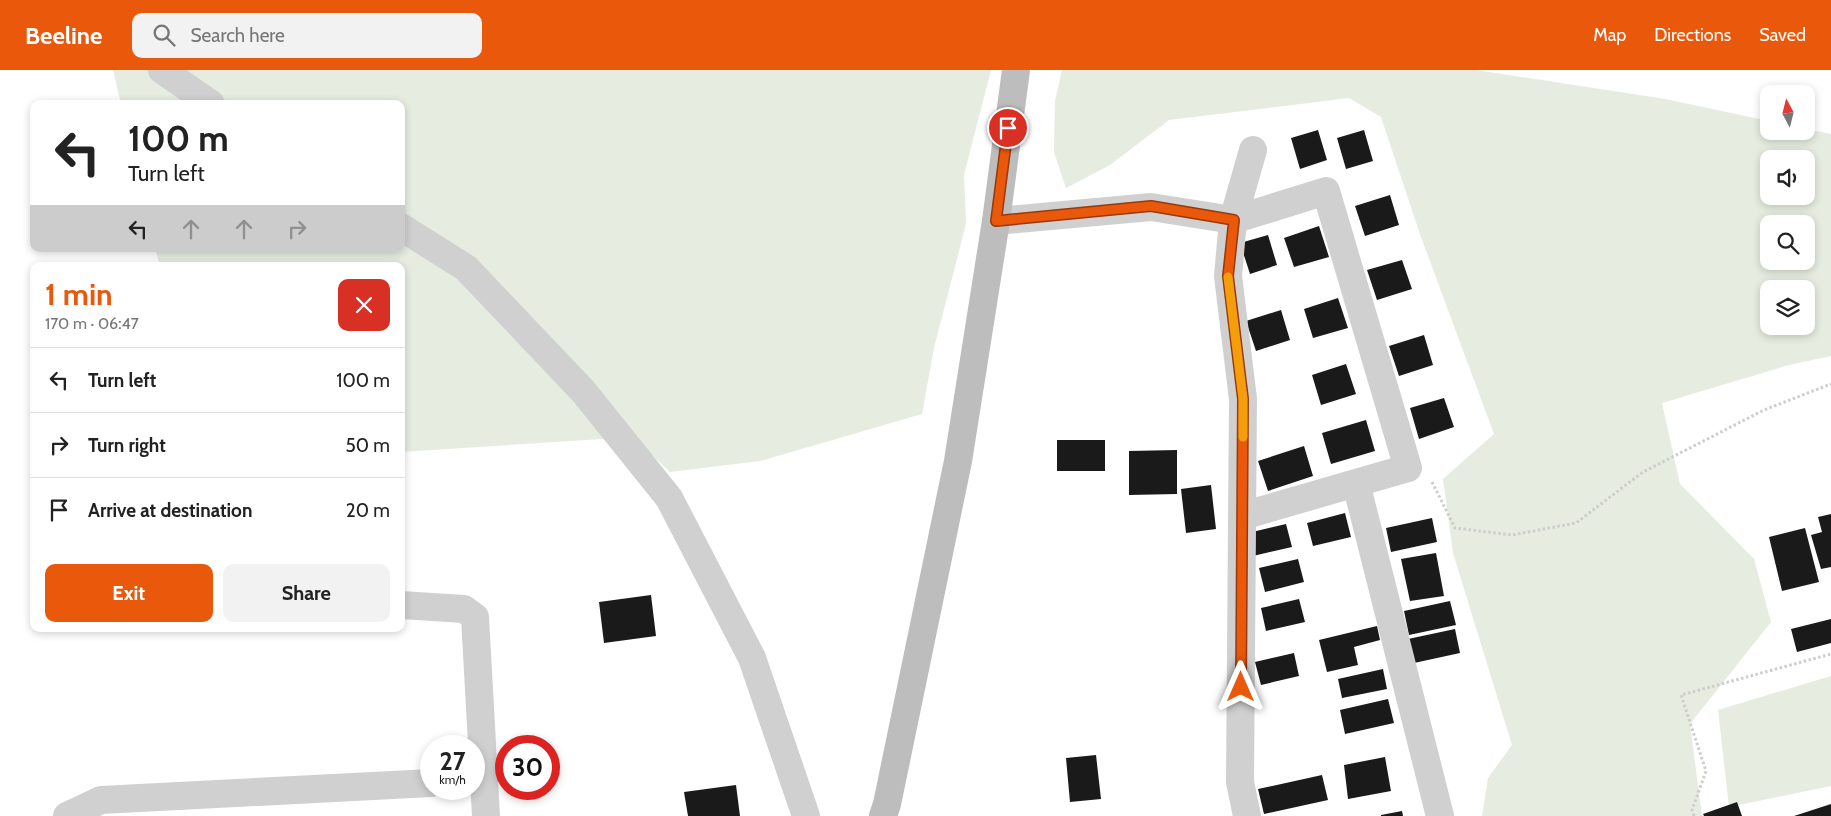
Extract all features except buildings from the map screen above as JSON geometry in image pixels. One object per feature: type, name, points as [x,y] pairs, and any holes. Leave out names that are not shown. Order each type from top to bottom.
[{"type":"street","points":[[162,70],[205,100]]},
{"type":"street","points":[[883,816],[958,461],[996,221],[1014,80]]},
{"type":"street","points":[[1247,816],[1240,782],[1243,399],[1228,276],[1234,220],[1253,150]]},
{"type":"street","points":[[996,221],[1151,206],[1234,220],[1326,192],[1408,468],[1242,516]]},
{"type":"street","points":[[405,230],[466,268],[583,390],[669,498],[752,658],[806,816]]},
{"type":"street","points":[[1356,483],[1440,816]]},
{"type":"street","points":[[405,606],[464,609],[475,617],[478,735]]},
{"type":"street","points":[[67,816],[101,800],[420,784]]},
{"type":"street","points":[[483,800],[486,816]]},
{"type":"path","points":[[1408,468],[1430,478],[1455,528],[1512,535],[1576,523],[1643,472],[1764,410],[1831,384]]},
{"type":"path","points":[[1694,816],[1692,810],[1706,771],[1681,695],[1831,654]]},
{"type":"shaded area","points":[[113,70],[991,70],[964,175],[966,224],[934,348],[922,414],[760,461],[670,472],[633,437],[405,452],[405,262],[159,262],[156,252],[405,252],[405,100],[120,100]]},
{"type":"shaded area","points":[[1062,70],[1476,70],[1665,99],[1760,119],[1760,140],[1815,140],[1815,131],[1831,134],[1831,356],[1789,365],[1662,403],[1680,484],[1754,559],[1771,622],[1690,724],[1702,816],[1482,816],[1488,778],[1512,745],[1453,553],[1443,479],[1494,434],[1421,237],[1381,117],[1349,98],[1169,120],[1110,165],[1066,188],[1054,152],[1055,101]]},
{"type":"shaded area","points":[[1831,676],[1831,786],[1729,807],[1718,710]]},
{"type":"slow traffic","points":[[1228,277],[1243,399],[1243,437]]},
{"type":"route","points":[[1008,128],[996,221],[1151,206],[1234,220],[1228,276],[1243,399],[1241,687]]}]
